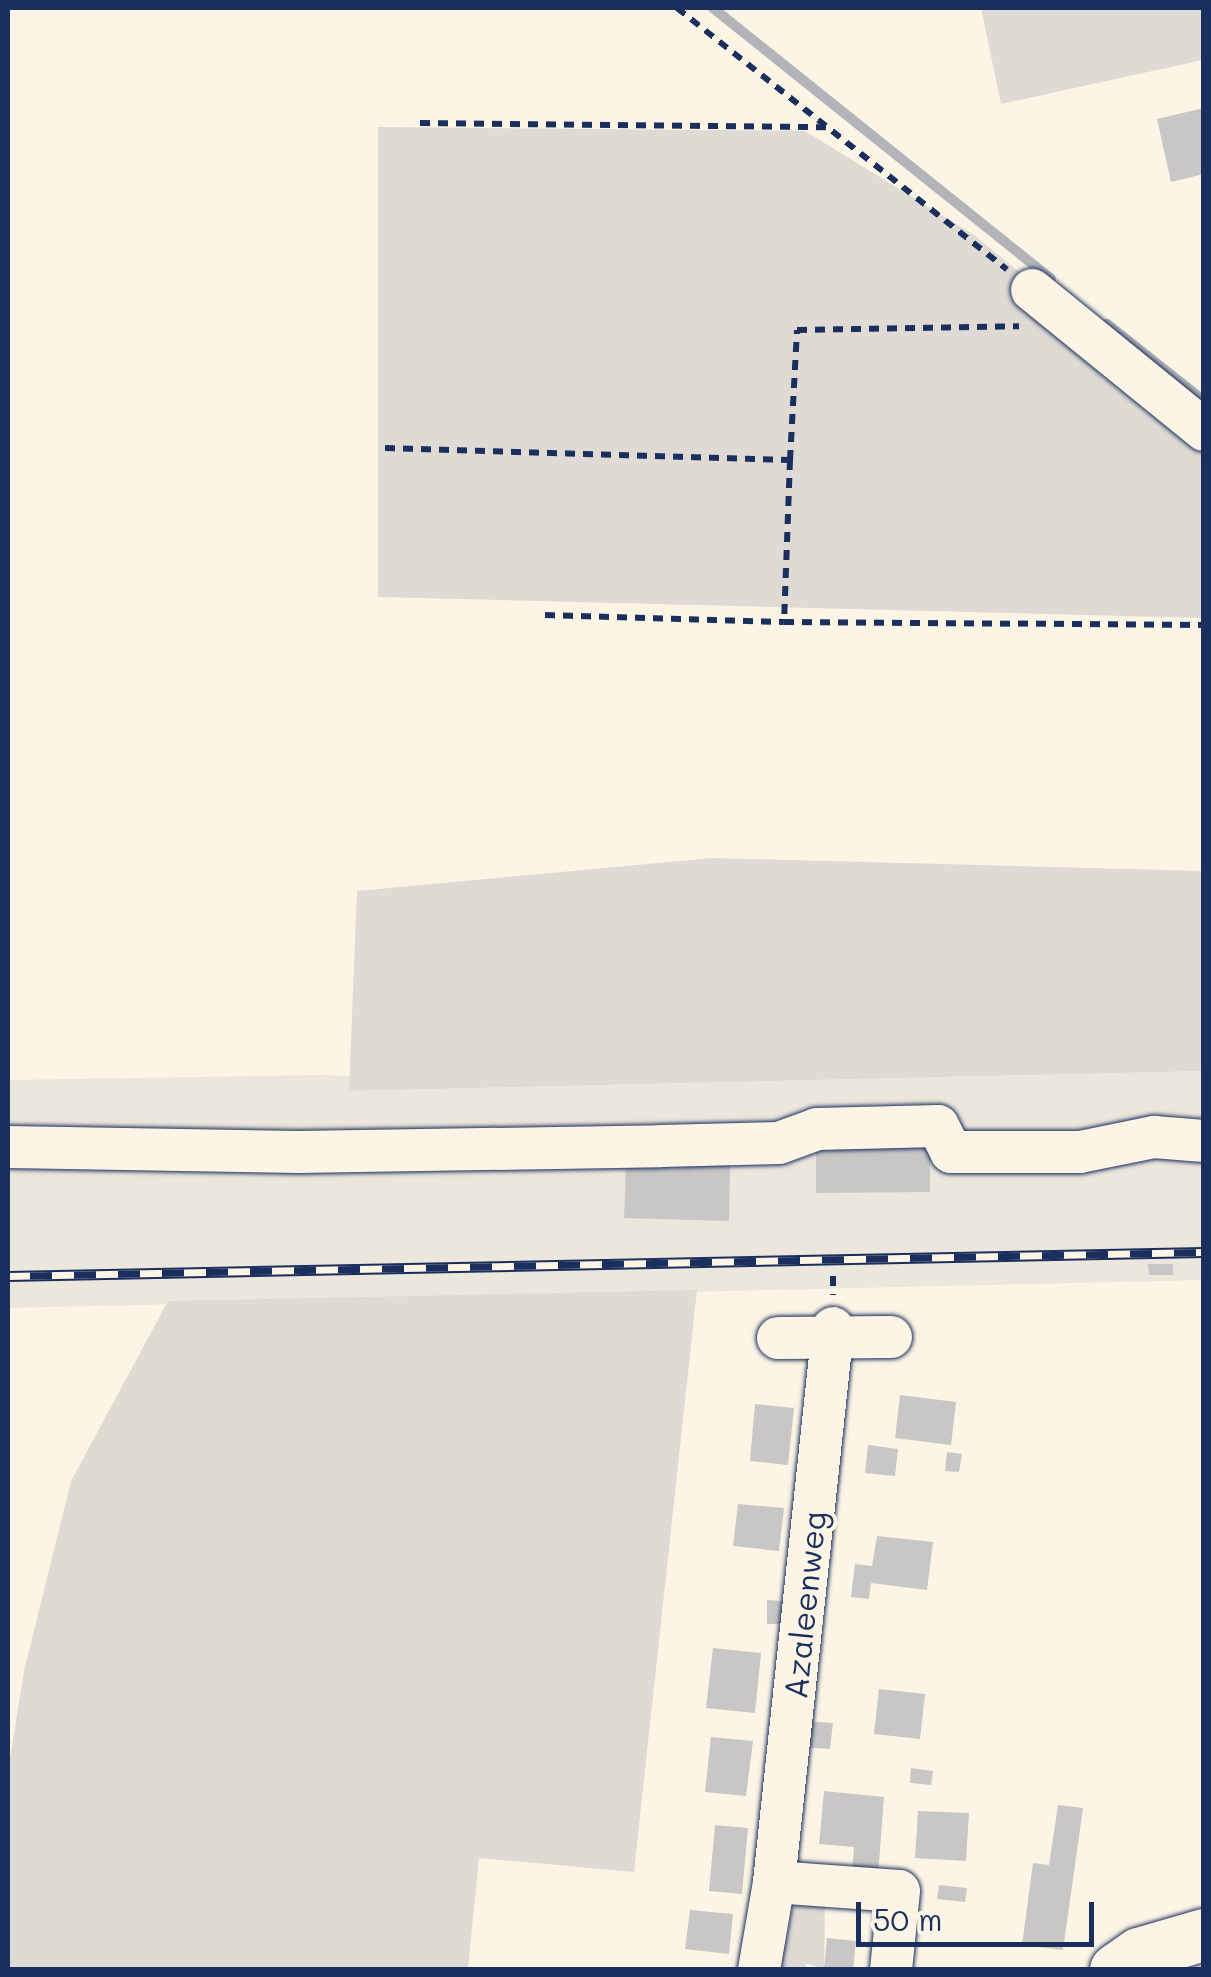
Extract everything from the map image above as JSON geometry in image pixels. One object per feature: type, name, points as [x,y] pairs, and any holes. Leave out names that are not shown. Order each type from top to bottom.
[{"type":"main road","points":[[1116,1970],[1139,1954],[1204,1936]]},
{"type":"street","points":[[1032,290],[1204,430]]},
{"type":"street","points":[[8,1147],[298,1152],[661,1146],[779,1143],[817,1129],[938,1126],[950,1152],[1080,1152],[1154,1137],[1204,1141]]},
{"type":"street","points":[[778,1338],[832,1334],[891,1337]]},
{"type":"street","name":"Azaleenweg","points":[[759,1970],[774,1882],[832,1334]]},
{"type":"street","points":[[774,1882],[899,1891],[891,1970]]},
{"type":"path","points":[[677,8],[1032,290]]},
{"type":"path","points":[[420,123],[827,127]]},
{"type":"path","points":[[784,622],[796,330],[1075,324]]},
{"type":"path","points":[[385,448],[790,460]]},
{"type":"path","points":[[545,615],[784,622],[1204,625]]},
{"type":"shaded area","points":[[981,8],[1203,8],[1203,60],[1001,104]]},
{"type":"shaded area","points":[[378,127],[805,131],[974,235],[1203,423],[1203,618],[378,597]]},
{"type":"shaded area","points":[[711,858],[1203,871],[1203,1071],[349,1091],[357,891]]},
{"type":"shaded area","points":[[1203,1071],[1203,1280],[8,1308],[8,1080],[323,1075],[350,1076],[349,1091]]},
{"type":"shaded area","points":[[697,1290],[634,1872],[479,1858],[468,1969],[8,1969],[8,1771],[24,1671],[71,1481],[168,1301]]},
{"type":"shaded area","points":[[801,1904],[825,1906],[824,1968],[806,1964],[806,1969],[780,1970],[792,1909]]},
{"type":"building","points":[[1204,108],[1204,174],[1171,182],[1157,119]]},
{"type":"building","points":[[816,1134],[930,1134],[930,1192],[816,1193]]},
{"type":"building","points":[[626,1162],[730,1165],[729,1221],[624,1218]]},
{"type":"building","points":[[1148,1264],[1173,1264],[1173,1275],[1149,1275]]},
{"type":"building","points":[[900,1395],[956,1402],[951,1445],[895,1438]]},
{"type":"building","points":[[755,1404],[794,1408],[788,1465],[750,1461]]},
{"type":"building","points":[[868,1445],[898,1449],[895,1476],[865,1473]]},
{"type":"building","points":[[947,1452],[962,1454],[959,1472],[945,1471]]},
{"type":"building","points":[[738,1504],[784,1508],[779,1551],[733,1546]]},
{"type":"building","points":[[877,1536],[933,1542],[927,1590],[871,1583],[869,1599],[851,1597],[855,1564],[872,1566]]},
{"type":"building","points":[[767,1600],[785,1601],[783,1624],[767,1624]]},
{"type":"building","points":[[713,1648],[761,1653],[755,1713],[706,1708]]},
{"type":"building","points":[[879,1689],[925,1694],[920,1739],[874,1734]]},
{"type":"building","points":[[807,1721],[833,1723],[830,1749],[804,1747]]},
{"type":"building","points":[[711,1737],[753,1741],[746,1796],[705,1792]]},
{"type":"building","points":[[911,1768],[933,1771],[931,1785],[910,1783]]},
{"type":"building","points":[[824,1791],[884,1797],[878,1877],[852,1876],[854,1847],[819,1844]]},
{"type":"building","points":[[1058,1805],[1083,1808],[1063,1950],[1022,1945],[1033,1863],[1049,1865]]},
{"type":"building","points":[[918,1811],[969,1813],[966,1861],[915,1858]]},
{"type":"building","points":[[715,1825],[748,1828],[742,1894],[709,1891]]},
{"type":"building","points":[[939,1885],[967,1888],[965,1902],[937,1899]]},
{"type":"building","points":[[690,1910],[733,1914],[729,1954],[685,1949]]},
{"type":"building","points":[[827,1938],[856,1941],[853,1970],[824,1968]]},
{"type":"waterway","points":[[713,8],[1051,279]]},
{"type":"waterway","points":[[1107,324],[1204,401]]},
{"type":"railway","points":[[8,1276],[1204,1252]]}]
